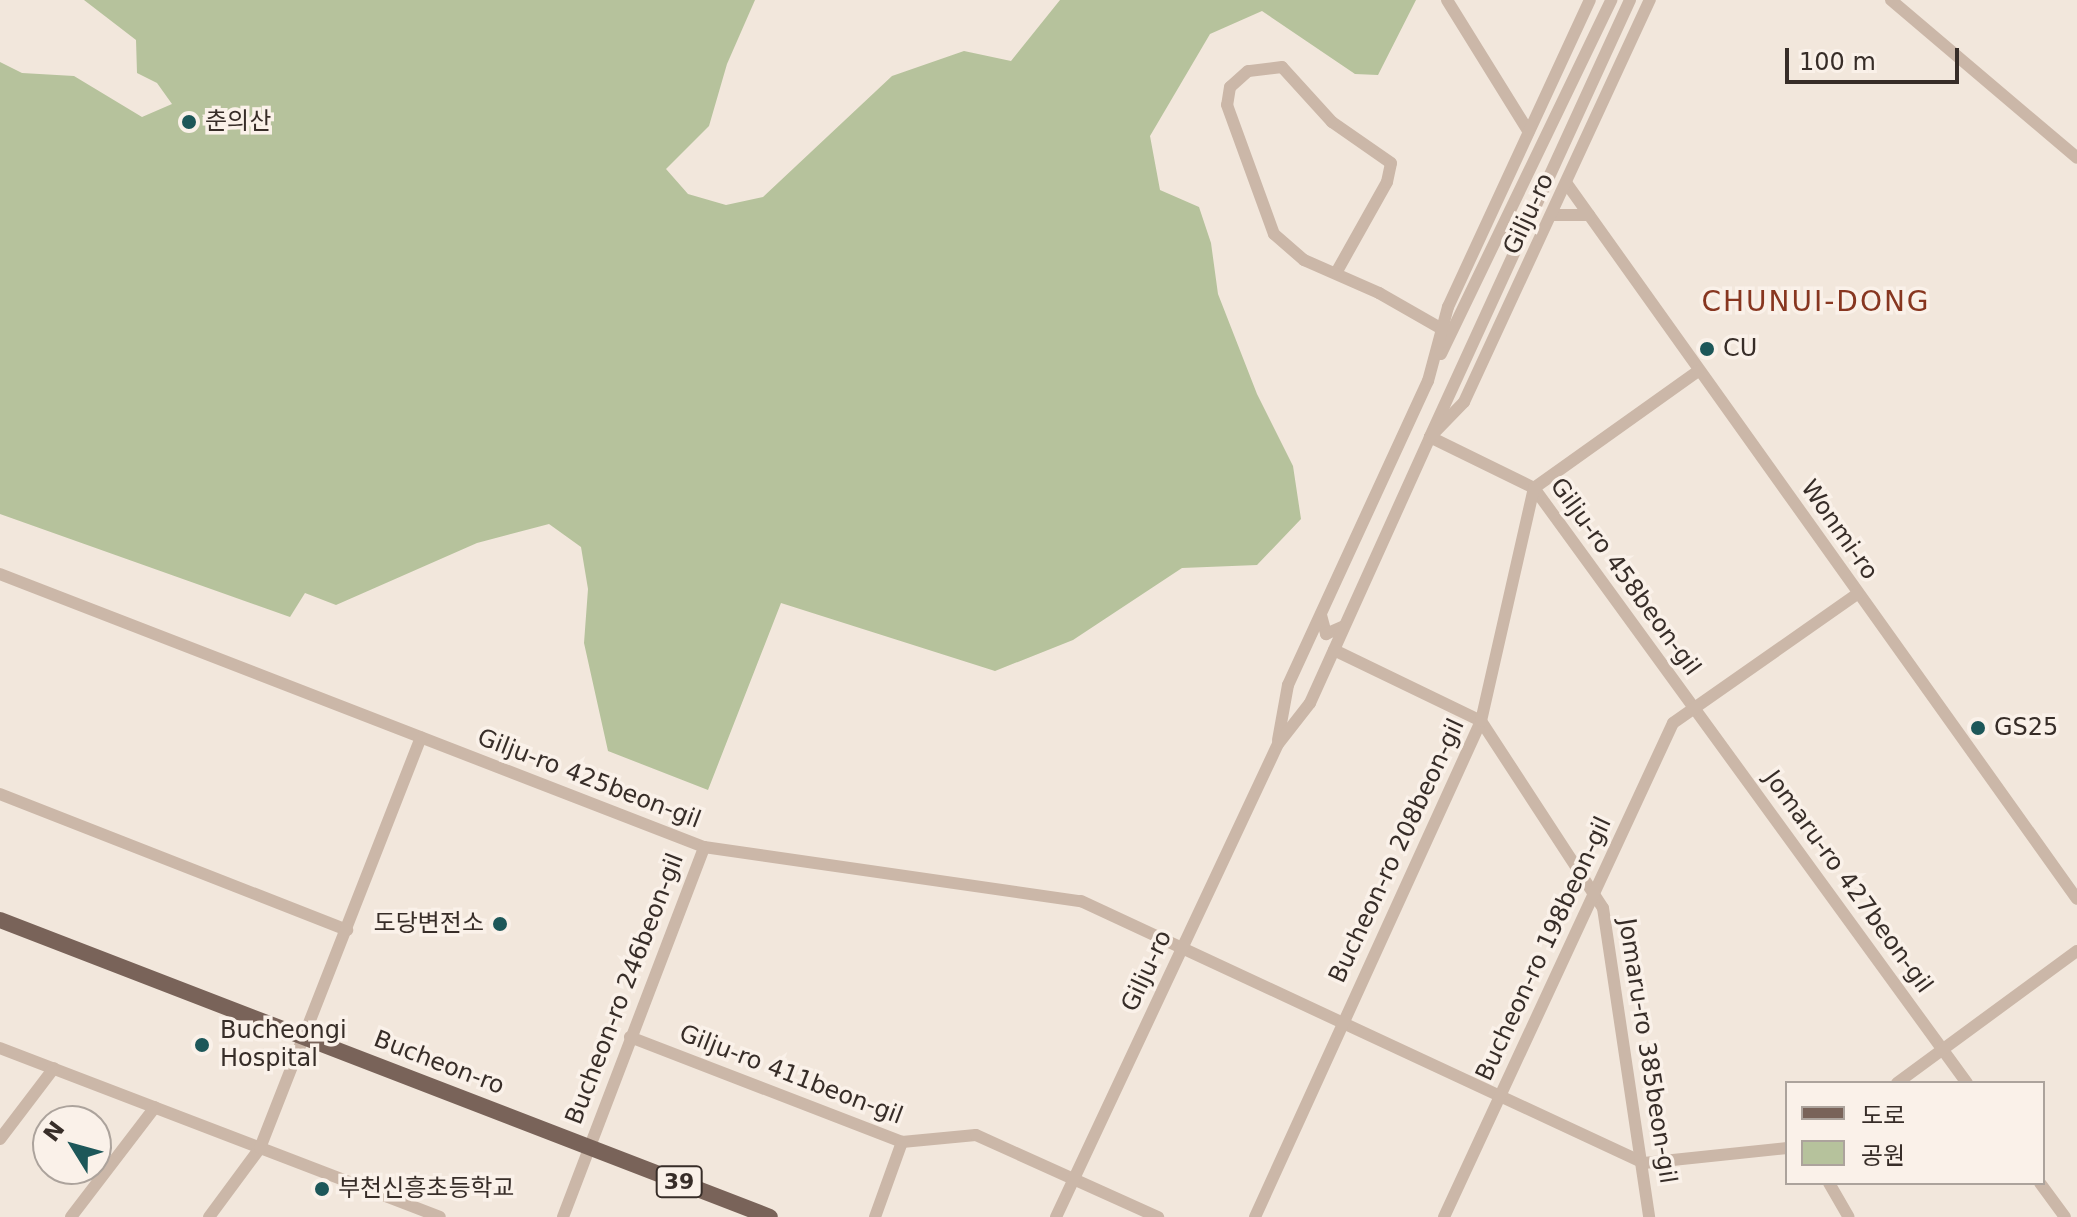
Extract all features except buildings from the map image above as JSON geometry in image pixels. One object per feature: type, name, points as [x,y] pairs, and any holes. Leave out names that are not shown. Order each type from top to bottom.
[{"type":"main road","name":"Bucheon-ro","points":[[0,920],[770,1217]]},
{"type":"street","points":[[1447,0],[1529,132]]},
{"type":"street","name":"Gilju-ro","points":[[1428,381],[1442,329],[1590,0]]},
{"type":"street","name":"Gilju-ro","points":[[1278,744],[1288,685],[1428,381],[1611,0]]},
{"type":"street","name":"Gilju-ro","points":[[1056,1217],[1278,744],[1310,703],[1630,0]]},
{"type":"street","name":"Gilju-ro","points":[[1430,437],[1464,402],[1650,0]]},
{"type":"street","points":[[1891,0],[2077,158]]},
{"type":"street","points":[[1336,273],[1387,182],[1391,163],[1332,122],[1282,67],[1248,71],[1230,87],[1227,105],[1262,210],[1286,248],[1442,329]]},
{"type":"street","name":"Wonmi-ro","points":[[1567,184],[2077,899]]},
{"type":"street","points":[[1553,215],[1589,215]]},
{"type":"street","points":[[1534,488],[1698,371]]},
{"type":"street","name":"Gilju-ro 458beon-gil","points":[[1430,437],[1534,488],[1693,707]]},
{"type":"street","name":"Bucheon-ro 208beon-gil","points":[[1255,1217],[1481,721],[1534,488]]},
{"type":"street","name":"Gilju-ro 425beon-gil","points":[[0,574],[704,847],[1081,901],[1644,1163]]},
{"type":"street","name":"Bucheon-ro 198beon-gil","points":[[1444,1217],[1673,723],[1857,594]]},
{"type":"street","points":[[1322,612],[1321,627],[1326,634],[1345,624]]},
{"type":"street","points":[[1334,650],[1481,721]]},
{"type":"street","name":"Jomaru-ro 427beon-gil","points":[[1693,707],[1966,1081]]},
{"type":"street","name":"Jomaru-ro 385beon-gil","points":[[1481,721],[1603,908],[1644,1163],[1649,1217]]},
{"type":"street","points":[[209,1217],[260,1148],[306,1038],[421,737]]},
{"type":"street","points":[[0,794],[347,930]]},
{"type":"street","name":"Bucheon-ro 246beon-gil","points":[[563,1217],[704,847]]},
{"type":"street","points":[[1900,1081],[2077,951]]},
{"type":"street","name":"Gilju-ro 411beon-gil","points":[[630,1037],[902,1142],[976,1135],[1158,1217]]},
{"type":"street","points":[[0,1048],[440,1217]]},
{"type":"street","points":[[0,1139],[54,1068]]},
{"type":"street","points":[[71,1217],[155,1107]]},
{"type":"street","points":[[875,1217],[902,1142]]},
{"type":"street","points":[[1644,1163],[1785,1148]]},
{"type":"street","points":[[1830,1185],[1849,1217]]},
{"type":"street","points":[[2041,1185],[2065,1217]]},
{"type":"green space","points":[[84,0],[755,0],[727,64],[709,126],[666,169],[688,194],[726,205],[763,197],[892,76],[964,51],[1011,61],[1060,0],[1416,0],[1378,75],[1355,74],[1262,11],[1210,34],[1150,136],[1160,190],[1199,207],[1211,243],[1218,294],[1257,394],[1293,466],[1301,519],[1257,565],[1182,568],[1073,640],[995,671],[781,603],[708,790],[608,751],[584,643],[588,589],[581,547],[549,524],[477,543],[336,605],[305,593],[290,617],[0,514],[0,62],[22,73],[74,76],[142,117],[172,104],[157,83],[137,73],[136,40]]},
{"type":"place","name":"춘의산","points":[[189,122]]},
{"type":"place","name":"CU","points":[[1707,349]]},
{"type":"place","name":"GS25","points":[[1978,728]]},
{"type":"place","name":"도당변전소","points":[[500,924]]},
{"type":"place","name":"Bucheongi Hospital","points":[[202,1045]]},
{"type":"place","name":"부천신흥초등학교","points":[[322,1189]]},
{"type":"district","name":"CHUNUI-DONG","points":[[1816,302]]}]
